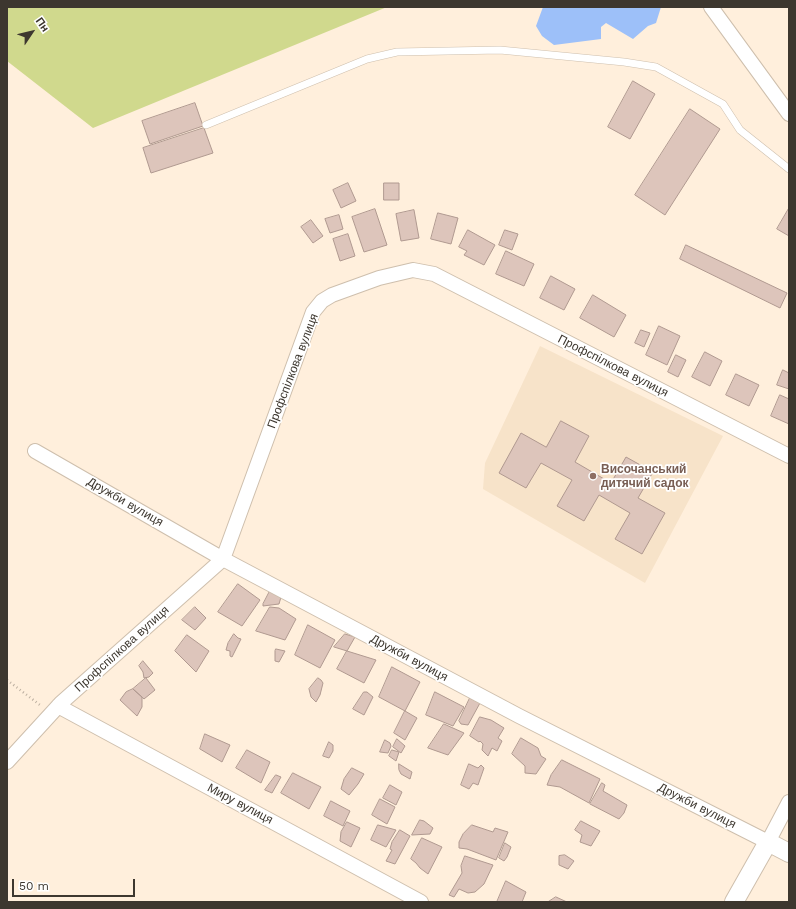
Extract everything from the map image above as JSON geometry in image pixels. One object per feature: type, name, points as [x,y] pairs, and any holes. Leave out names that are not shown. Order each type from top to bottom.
[{"type":"street","points":[[711,7],[789,114]]},
{"type":"street","name":"Профспілкова вулиця","points":[[7,762],[60,704],[223,559],[313,312],[322,301],[332,295],[379,278],[412,270],[434,274],[789,456]]},
{"type":"street","name":"Дружби вулиця","points":[[35,451],[223,559],[512,712],[789,853]]},
{"type":"street","name":"Миру вулиця","points":[[60,704],[421,902]]},
{"type":"street","points":[[734,902],[789,802]]},
{"type":"lane","points":[[206,125],[367,59],[397,52],[500,50],[624,62],[656,67],[723,104],[740,130],[789,169]]},
{"type":"path","points":[[7,680],[41,706],[60,704]]},
{"type":"shaded area","name":"Височанський дитячий садок","points":[[540,346],[723,436],[645,583],[483,489],[485,463]]},
{"type":"green space","points":[[7,7],[387,7],[93,128],[7,61]]},
{"type":"water","points":[[543,7],[661,7],[656,23],[648,26],[633,39],[606,23],[601,27],[601,39],[554,45],[542,36],[536,26]]},
{"type":"building","points":[[633,81],[655,94],[630,139],[608,127]]},
{"type":"building","points":[[195,103],[203,126],[150,144],[142,121]]},
{"type":"building","points":[[690,109],[720,129],[665,215],[635,195]]},
{"type":"building","points":[[204,128],[213,153],[151,173],[143,148]]},
{"type":"building","points":[[348,183],[356,201],[341,208],[333,190]]},
{"type":"building","points":[[384,183],[399,183],[399,200],[384,200]]},
{"type":"building","points":[[789,208],[789,236],[777,229]]},
{"type":"building","points":[[375,209],[387,245],[364,252],[352,217]]},
{"type":"building","points":[[414,210],[419,238],[401,241],[396,214]]},
{"type":"building","points":[[438,213],[458,218],[451,244],[431,239]]},
{"type":"building","points":[[339,215],[343,229],[330,233],[325,219]]},
{"type":"building","points":[[311,220],[323,236],[313,243],[301,227]]},
{"type":"building","points":[[468,230],[495,245],[484,265],[464,255],[467,251],[459,247]]},
{"type":"building","points":[[505,230],[518,234],[512,250],[499,245]]},
{"type":"building","points":[[348,234],[355,256],[340,261],[333,239]]},
{"type":"building","points":[[686,245],[787,293],[780,308],[680,259]]},
{"type":"building","points":[[506,251],[534,264],[524,286],[496,274]]},
{"type":"building","points":[[551,276],[575,289],[564,310],[540,298]]},
{"type":"building","points":[[593,295],[626,315],[614,337],[580,318]]},
{"type":"building","points":[[659,326],[680,336],[667,365],[646,355]]},
{"type":"building","points":[[641,330],[650,333],[644,347],[635,343]]},
{"type":"building","points":[[705,352],[722,361],[710,386],[692,377]]},
{"type":"building","points":[[676,355],[686,360],[678,377],[668,372]]},
{"type":"building","points":[[783,370],[789,373],[789,389],[777,385]]},
{"type":"building","points":[[736,374],[759,385],[749,406],[726,395]]},
{"type":"building","points":[[780,395],[789,399],[789,424],[771,416]]},
{"type":"building","points":[[561,421],[589,436],[575,462],[611,483],[626,457],[653,472],[638,498],[665,513],[642,554],[615,539],[630,513],[599,495],[584,521],[557,506],[572,480],[541,463],[526,488],[499,473],[521,433],[546,447]]},
{"type":"building","points":[[238,584],[260,600],[242,626],[218,612]]},
{"type":"building","points":[[270,591],[281,597],[279,604],[263,606],[263,604]]},
{"type":"building","points":[[195,607],[206,618],[195,630],[182,620]]},
{"type":"building","points":[[270,607],[279,608],[296,619],[285,640],[256,631]]},
{"type":"building","points":[[308,625],[335,640],[320,668],[295,655]]},
{"type":"building","points":[[234,634],[241,639],[232,657],[230,656],[230,651],[226,650],[228,643]]},
{"type":"building","points":[[345,634],[355,637],[347,651],[334,647]]},
{"type":"building","points":[[187,635],[209,651],[196,672],[175,651]]},
{"type":"building","points":[[276,649],[285,651],[279,662],[275,661]]},
{"type":"building","points":[[347,651],[376,660],[364,683],[337,669]]},
{"type":"building","points":[[143,661],[153,673],[149,677],[144,678],[143,672],[139,666]]},
{"type":"building","points":[[392,667],[420,682],[405,711],[379,697]]},
{"type":"building","points":[[146,678],[155,690],[144,699],[133,689]]},
{"type":"building","points":[[318,678],[323,683],[320,695],[316,702],[311,697],[309,689]]},
{"type":"building","points":[[133,689],[142,697],[142,707],[137,716],[120,700],[126,692]]},
{"type":"building","points":[[364,692],[367,692],[373,697],[364,715],[353,709]]},
{"type":"building","points":[[435,692],[464,707],[453,726],[426,715]]},
{"type":"building","points":[[470,698],[480,703],[468,725],[461,724],[459,721]]},
{"type":"building","points":[[405,711],[417,718],[405,740],[394,733]]},
{"type":"building","points":[[480,717],[491,720],[504,728],[498,738],[502,741],[497,751],[492,748],[488,756],[482,750],[483,744],[470,736]]},
{"type":"building","points":[[444,724],[464,733],[448,755],[428,748]]},
{"type":"building","points":[[205,734],[230,745],[222,762],[200,749]]},
{"type":"building","points":[[521,738],[538,748],[541,756],[546,759],[536,774],[525,773],[525,766],[512,754]]},
{"type":"building","points":[[397,739],[405,746],[401,753],[393,747]]},
{"type":"building","points":[[385,740],[390,743],[391,746],[388,753],[380,752]]},
{"type":"building","points":[[329,742],[333,745],[333,751],[329,758],[323,756]]},
{"type":"building","points":[[247,750],[270,762],[261,783],[236,768]]},
{"type":"building","points":[[392,750],[399,752],[396,761],[389,756]]},
{"type":"building","points":[[562,760],[600,779],[589,803],[560,787],[547,785],[551,775]]},
{"type":"building","points":[[399,764],[412,772],[410,779],[401,774]]},
{"type":"building","points":[[469,764],[478,768],[481,765],[484,768],[478,785],[473,783],[469,789],[461,785]]},
{"type":"building","points":[[352,768],[364,774],[349,795],[341,789],[344,779]]},
{"type":"building","points":[[293,773],[321,787],[309,809],[281,793]]},
{"type":"building","points":[[276,775],[281,777],[272,793],[265,790]]},
{"type":"building","points":[[602,783],[605,785],[603,791],[627,805],[624,813],[619,819],[590,804]]},
{"type":"building","points":[[390,785],[402,792],[396,805],[383,798]]},
{"type":"building","points":[[380,799],[395,807],[387,824],[372,815]]},
{"type":"building","points":[[331,801],[350,811],[343,826],[324,816]]},
{"type":"building","points":[[420,820],[424,821],[433,828],[430,834],[412,835]]},
{"type":"building","points":[[581,821],[600,831],[591,846],[580,842],[582,835],[575,830]]},
{"type":"building","points":[[347,822],[360,828],[351,847],[340,841],[341,832]]},
{"type":"building","points":[[378,825],[396,830],[386,847],[371,840]]},
{"type":"building","points":[[472,825],[493,832],[495,828],[508,832],[496,860],[467,849],[459,848],[459,842],[463,834]]},
{"type":"building","points":[[400,830],[410,836],[395,864],[386,861],[392,850],[390,849],[392,842]]},
{"type":"building","points":[[422,838],[442,847],[428,874],[411,859]]},
{"type":"building","points":[[505,843],[511,847],[504,861],[499,858]]},
{"type":"building","points":[[565,855],[574,861],[568,869],[559,865],[559,856]]},
{"type":"building","points":[[465,856],[493,865],[484,884],[475,892],[468,893],[459,889],[454,897],[449,895],[462,873],[461,866]]},
{"type":"building","points":[[506,881],[526,892],[522,902],[497,902]]},
{"type":"building","points":[[556,897],[567,902],[548,902]]},
{"type":"place","name":"Височанський дитячий садок","points":[[593,476]]}]
